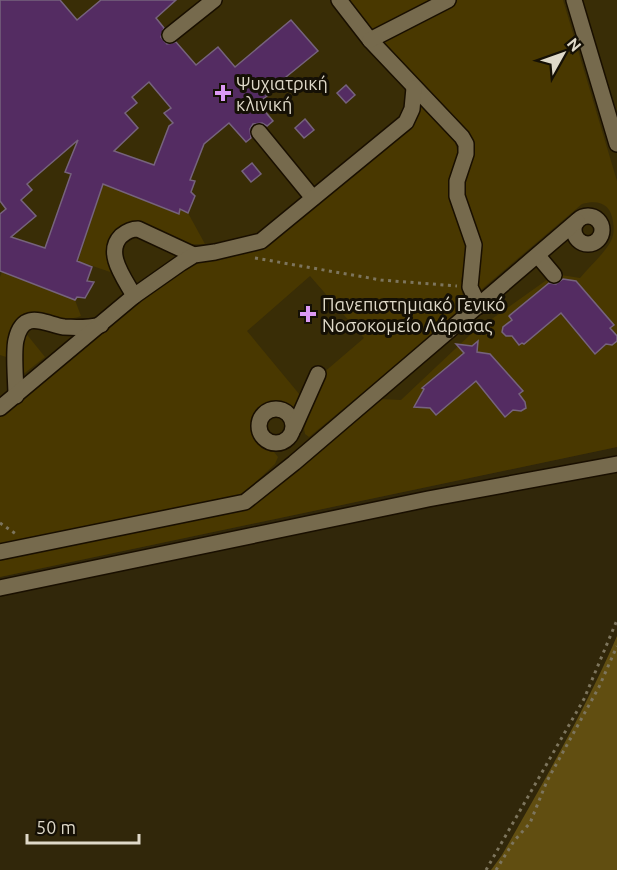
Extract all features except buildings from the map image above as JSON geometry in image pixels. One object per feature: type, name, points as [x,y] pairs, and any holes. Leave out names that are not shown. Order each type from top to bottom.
[{"type":"street","points":[[170,36],[214,0]]},
{"type":"street","points":[[339,0],[370,39],[466,144],[466,154],[457,181],[457,196],[474,245],[470,287],[479,306]]},
{"type":"street","points":[[370,39],[448,0]]},
{"type":"street","points":[[574,0],[617,144]]},
{"type":"street","points":[[0,408],[134,296],[194,255],[261,241],[406,122],[412,109],[414,88]]},
{"type":"street","points":[[259,132],[313,198]]},
{"type":"street","points":[[0,552],[233,506],[254,496],[577,221]]},
{"type":"street","points":[[134,296],[116,264],[114,247],[120,237],[129,230],[138,229],[194,255]]},
{"type":"street","points":[[538,256],[554,275]]},
{"type":"street","points":[[16,396],[15,343],[24,325],[42,320],[61,326],[83,328],[102,324]]},
{"type":"street","points":[[294,463],[294,425],[318,374]]},
{"type":"street","points":[[0,588],[428,499],[617,464]]},
{"type":"path","points":[[246,257],[381,280],[470,287]]},
{"type":"path","points":[[486,870],[584,699],[617,620]]},
{"type":"path","points":[[496,870],[514,841],[530,823],[547,781],[599,687],[617,646]]},
{"type":"shaded area","name":"Πανεπιστημιακό Γενικό Νοσοκομείο Λάρισας","points":[[0,0],[617,0],[617,447],[0,577]]},
{"type":"shaded area","points":[[344,0],[563,0],[617,181],[617,447],[0,577],[0,560],[252,506],[381,399],[401,400],[472,333],[555,274],[580,278],[611,241],[613,224],[607,207],[594,202],[582,204],[476,294],[474,245],[459,203],[466,145]]},
{"type":"shaded area","points":[[416,96],[454,138],[458,154],[449,182],[450,200],[466,245],[467,252],[461,281],[465,287],[462,293],[468,306],[309,437],[305,434],[304,429],[322,374],[364,338],[310,276],[247,331],[300,395],[294,407],[269,406],[259,411],[254,417],[253,426],[257,437],[278,457],[275,464],[244,493],[0,545],[0,411],[180,259],[250,242],[375,151]]},
{"type":"shaded area","points":[[100,183],[179,214],[180,210],[188,213],[205,244],[190,244],[127,227],[116,274],[78,261],[101,191]]},
{"type":"shaded area","points":[[2,272],[75,300],[81,316],[65,318],[38,312],[26,315],[11,331],[12,359],[0,355],[0,277]]},
{"type":"shaded area","points":[[20,326],[45,357],[21,376]]},
{"type":"shaded area","points":[[617,636],[617,870],[491,870],[502,855],[563,747]]},
{"type":"place","name":"Ψυχιατρική κλινική","points":[[223,93]]},
{"type":"place","name":"Πανεπιστημιακό Γενικό Νοσοκομείο Λάρισας","points":[[308,314]]}]
